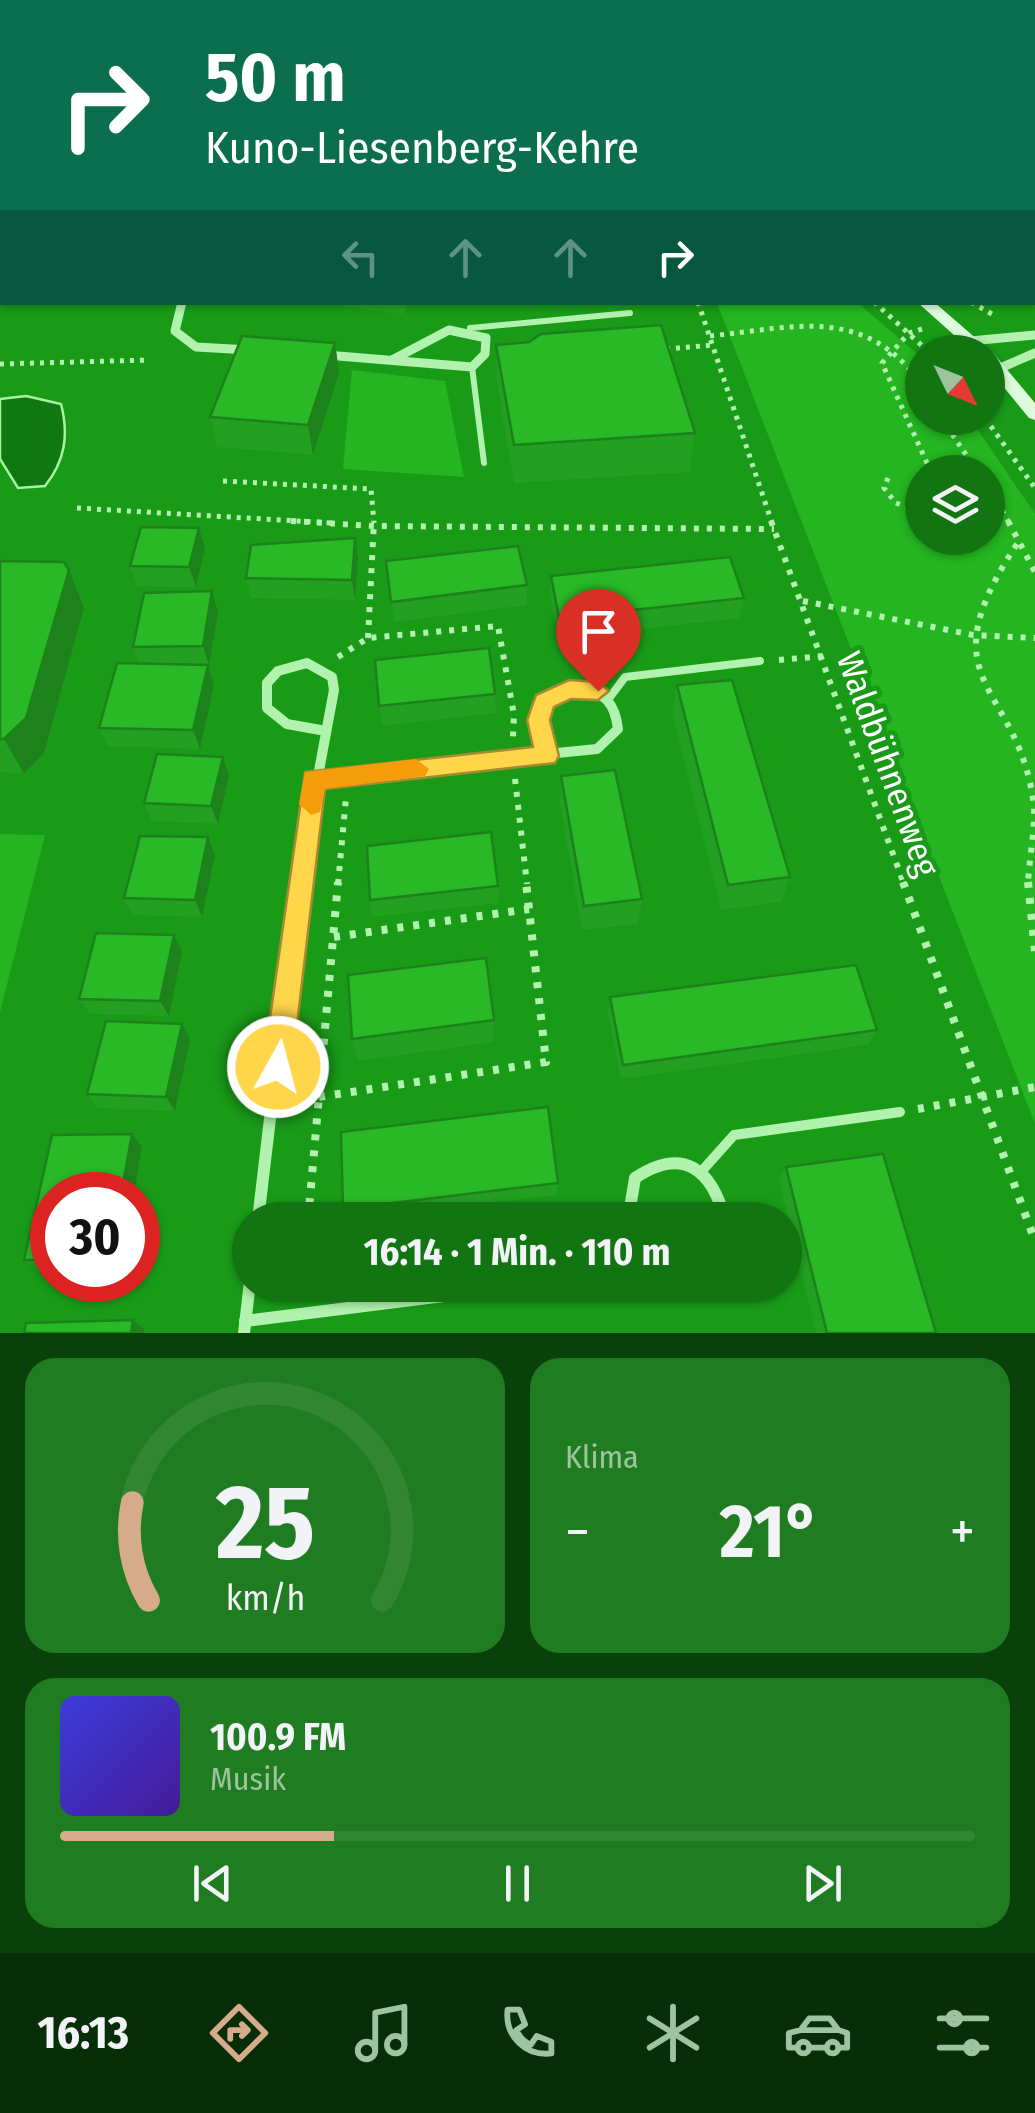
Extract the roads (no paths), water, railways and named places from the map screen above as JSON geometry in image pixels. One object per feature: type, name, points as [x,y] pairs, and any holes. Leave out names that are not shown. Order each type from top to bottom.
[{"type":"street","points":[[181,305],[175,331],[196,346],[255,350]]},
{"type":"street","points":[[928,305],[963,335]]},
{"type":"street","points":[[314,354],[472,367],[485,354],[486,338],[470,328],[436,330],[392,360]]},
{"type":"street","points":[[1005,341],[1035,335]]},
{"type":"street","points":[[1005,361],[1035,353]]},
{"type":"street","points":[[1005,378],[1035,414]]},
{"type":"street","points":[[260,1202],[314,780],[334,708],[332,677],[307,663],[278,671],[266,683],[263,697],[267,708],[288,724],[326,732]]},
{"type":"street","points":[[314,780],[547,756],[597,749],[612,738],[619,718],[610,698],[582,687],[553,694],[544,701],[538,720],[547,756]]},
{"type":"street","points":[[631,1202],[635,1178],[652,1164],[669,1160],[691,1165],[721,1202]]},
{"type":"street","points":[[248,1302],[245,1327],[415,1302]]},
{"type":"lane","points":[[470,328],[630,313]]},
{"type":"lane","points":[[472,367],[484,463]]},
{"type":"lane","points":[[610,698],[625,677],[760,662]]},
{"type":"lane","points":[[700,1173],[734,1135],[900,1112]]}]
